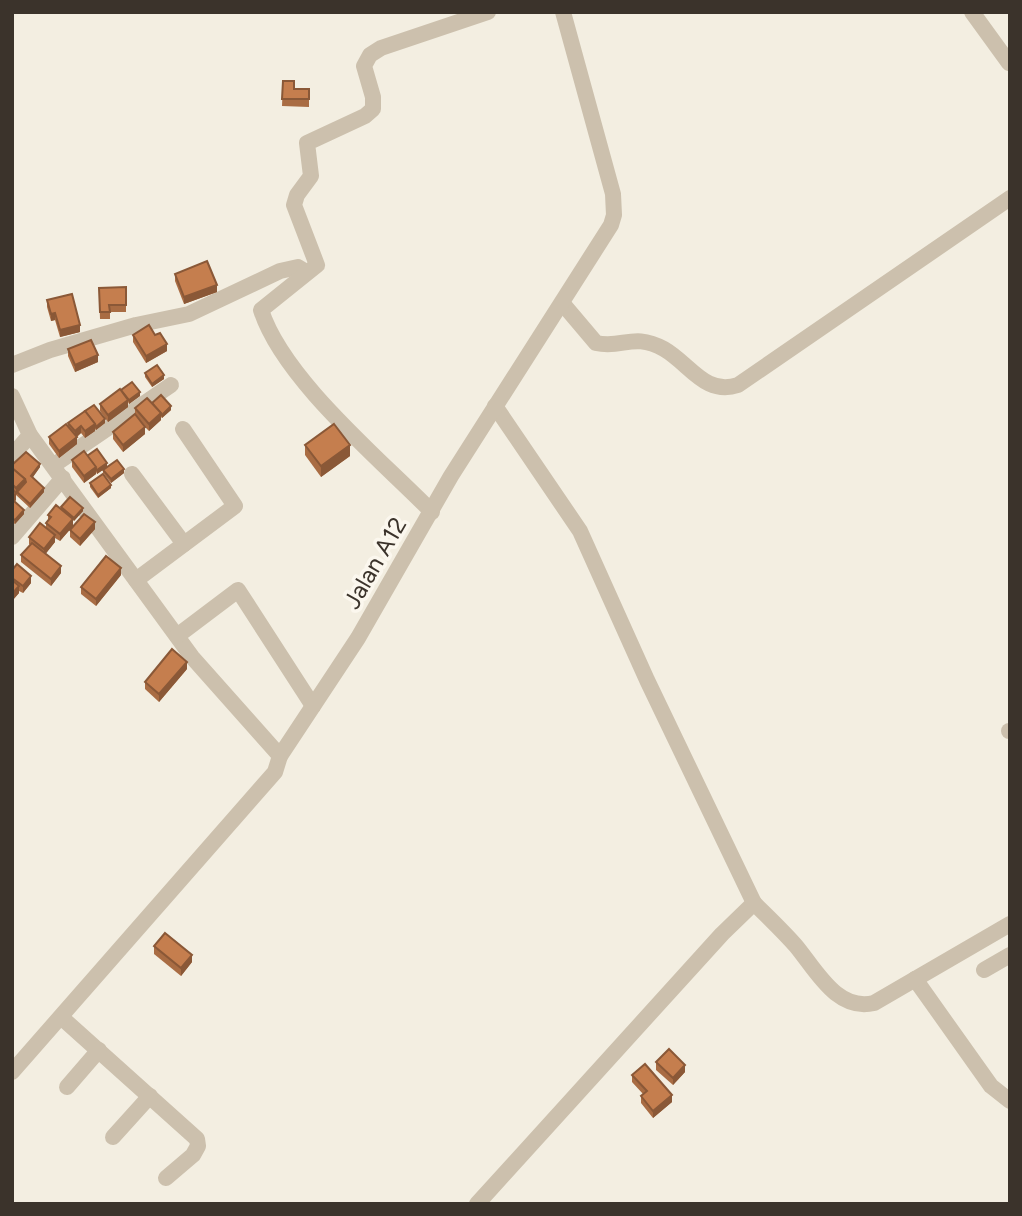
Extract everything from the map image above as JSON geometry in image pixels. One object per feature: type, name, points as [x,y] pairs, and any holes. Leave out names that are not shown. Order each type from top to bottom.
[{"type":"street","points":[[432,512],[296,374],[270,333],[261,310],[317,262],[294,205],[297,195],[311,176],[307,143],[365,116],[373,109],[373,97],[364,66],[370,55],[381,48],[488,12]]},
{"type":"street","name":"Jalan A12","points":[[12,1072],[275,772],[280,756],[358,638],[495,406],[563,304],[611,225],[615,205],[563,12]]},
{"type":"street","points":[[972,12],[1009,63]]},
{"type":"street","points":[[563,304],[596,343],[639,340],[650,343],[673,355],[708,384],[727,389],[738,385],[1010,198]]},
{"type":"street","points":[[12,365],[50,350],[136,325],[189,314],[280,271],[298,267],[303,270],[302,274]]},
{"type":"street","points":[[12,537],[58,472],[171,385]]},
{"type":"street","points":[[12,396],[30,435],[177,636],[280,756]]},
{"type":"street","points":[[495,406],[580,531],[647,680],[754,903],[794,943],[832,990],[846,1000],[864,1006],[874,1003],[1010,924]]},
{"type":"street","points":[[136,580],[235,506],[183,429]]},
{"type":"street","points":[[12,456],[30,435]]},
{"type":"street","points":[[132,474],[184,544]]},
{"type":"street","points":[[177,636],[238,590],[313,706]]},
{"type":"street","points":[[477,1204],[722,934],[754,903]]},
{"type":"street","points":[[984,970],[1010,955]]},
{"type":"street","points":[[915,979],[991,1086],[1010,1101]]},
{"type":"street","points":[[61,1017],[193,1134],[198,1146],[193,1156],[166,1178]]},
{"type":"street","points":[[67,1087],[99,1050]]},
{"type":"street","points":[[113,1137],[150,1096]]},
{"type":"building","points":[[283,81],[294,81],[294,89],[309,89],[309,99],[282,99]]},
{"type":"building","points":[[207,261],[217,285],[184,297],[175,274]]},
{"type":"building","points":[[126,287],[126,305],[109,305],[110,312],[100,312],[99,288]]},
{"type":"building","points":[[72,294],[80,325],[60,330],[55,313],[51,314],[47,300]]},
{"type":"building","points":[[149,325],[155,335],[160,333],[167,344],[146,356],[133,335]]},
{"type":"building","points":[[91,340],[98,355],[75,365],[68,349]]},
{"type":"building","points":[[157,365],[164,375],[152,384],[145,373]]},
{"type":"building","points":[[132,382],[140,392],[129,400],[121,390]]},
{"type":"building","points":[[120,389],[128,400],[108,415],[100,404]]},
{"type":"building","points":[[161,395],[171,406],[162,415],[152,403]]},
{"type":"building","points":[[147,398],[161,413],[149,424],[135,408]]},
{"type":"building","points":[[94,405],[105,419],[96,427],[85,411]]},
{"type":"building","points":[[85,411],[95,424],[85,431],[81,426],[75,431],[68,423]]},
{"type":"building","points":[[135,414],[145,427],[123,445],[113,432]]},
{"type":"building","points":[[66,424],[77,437],[59,451],[49,437]]},
{"type":"building","points":[[334,424],[350,445],[321,466],[305,445]]},
{"type":"building","points":[[97,449],[107,463],[97,470],[87,456]]},
{"type":"building","points":[[84,451],[96,467],[84,476],[72,460]]},
{"type":"building","points":[[26,452],[40,464],[31,476],[44,488],[30,504],[17,492],[26,482],[25,479],[12,468]]},
{"type":"building","points":[[117,460],[124,469],[111,479],[103,470]]},
{"type":"building","points":[[12,468],[25,479],[16,488],[12,484]]},
{"type":"building","points":[[103,474],[111,485],[98,495],[90,483]]},
{"type":"building","points":[[70,497],[83,508],[74,518],[61,507]]},
{"type":"building","points":[[14,501],[24,510],[15,520],[12,518]]},
{"type":"building","points":[[56,505],[73,519],[60,534],[46,523],[51,517],[48,515]]},
{"type":"building","points":[[84,514],[95,522],[80,539],[70,530]]},
{"type":"building","points":[[40,523],[55,535],[44,549],[29,537]]},
{"type":"building","points":[[32,543],[61,566],[51,579],[21,555]]},
{"type":"building","points":[[106,556],[121,568],[96,599],[81,587]]},
{"type":"building","points":[[17,564],[31,576],[23,586],[12,578],[12,570]]},
{"type":"building","points":[[12,580],[19,586],[12,594]]},
{"type":"building","points":[[172,649],[187,662],[159,694],[145,682]]},
{"type":"building","points":[[165,933],[192,955],[181,968],[154,946]]},
{"type":"building","points":[[669,1049],[685,1065],[673,1078],[656,1062]]},
{"type":"building","points":[[645,1064],[672,1095],[653,1111],[641,1096],[647,1091],[632,1075]]}]
